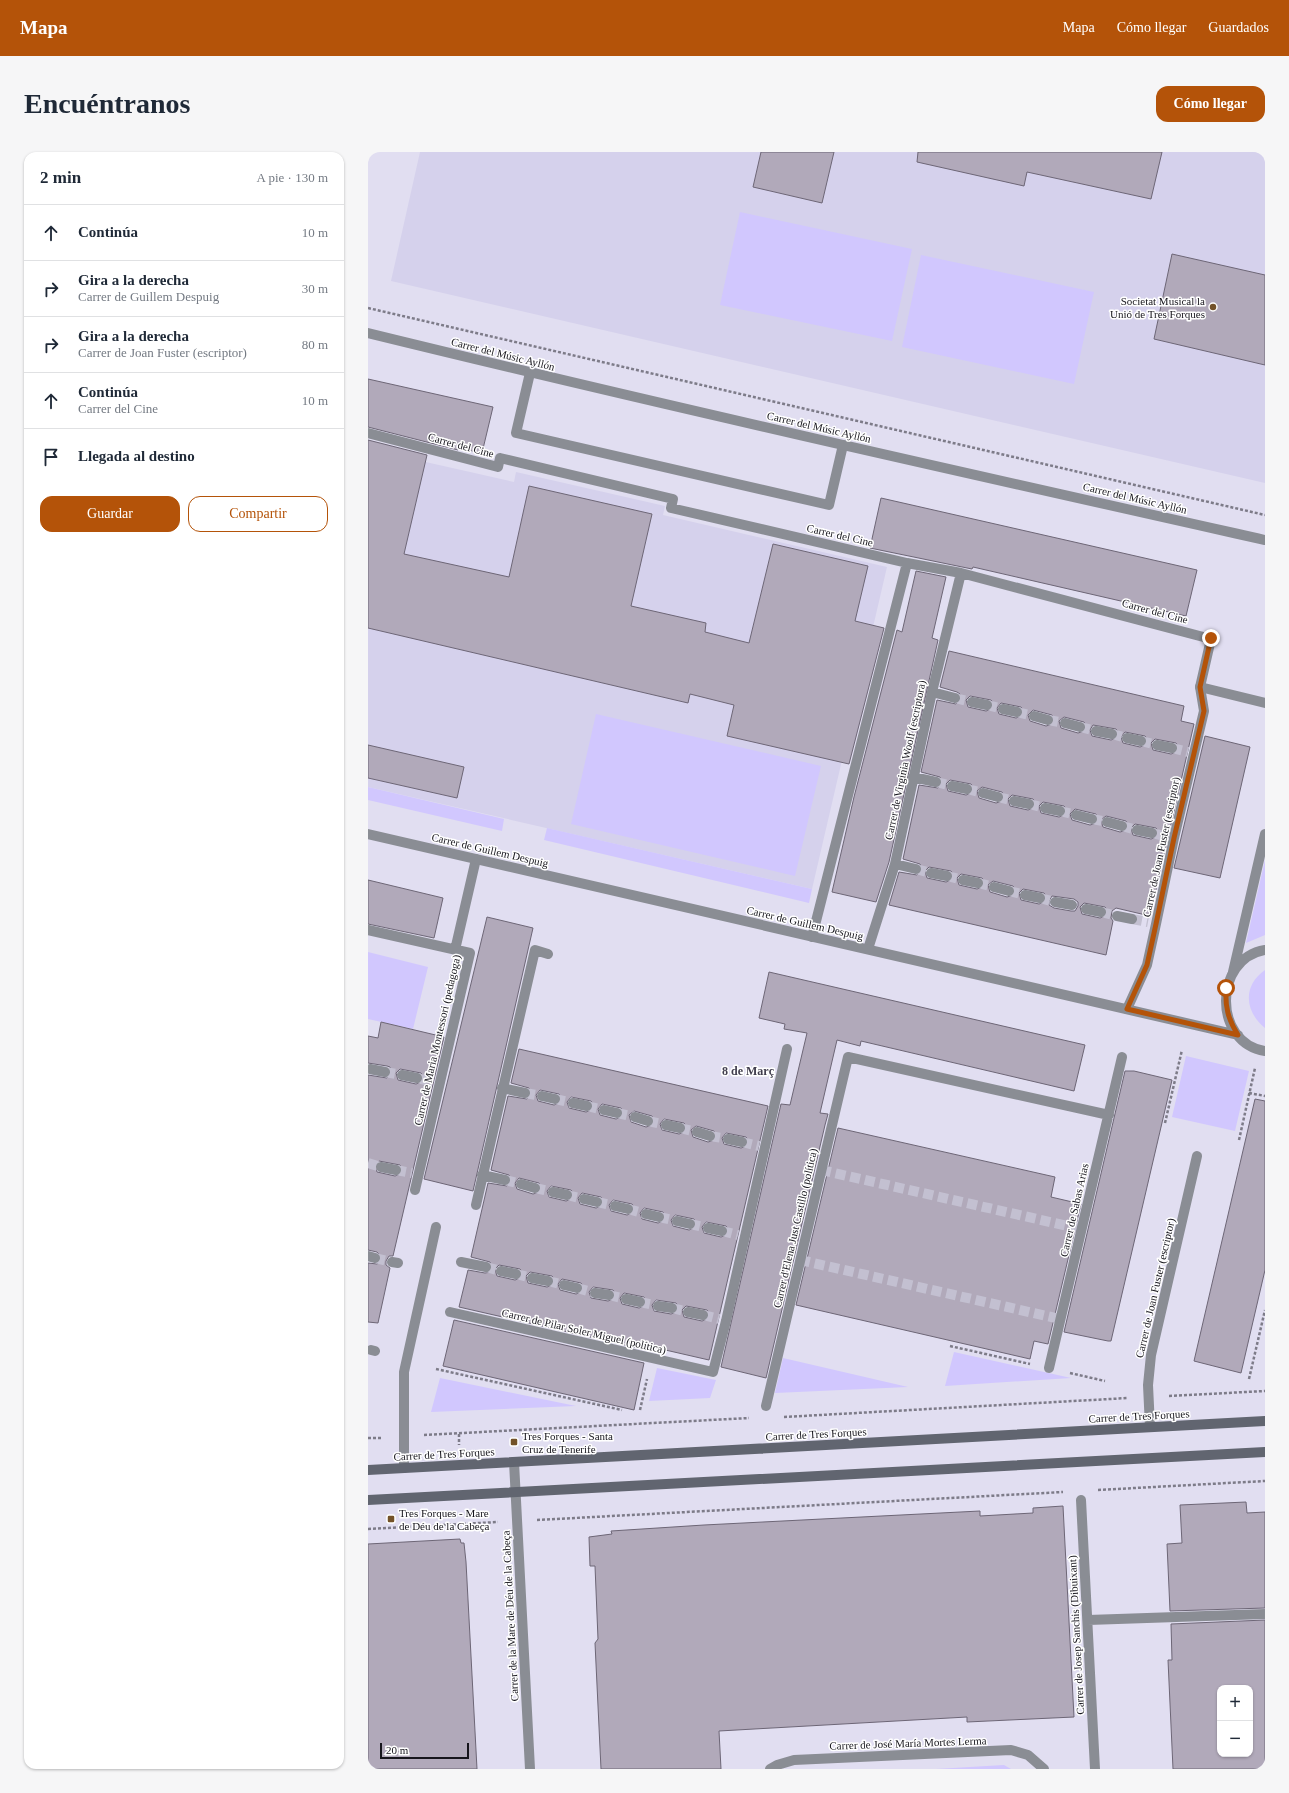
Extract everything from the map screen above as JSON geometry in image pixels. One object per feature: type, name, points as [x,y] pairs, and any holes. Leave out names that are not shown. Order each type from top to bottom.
[{"type":"main road","name":"Carrer de Tres Forques","points":[[368,1470],[1265,1421]]},
{"type":"main road","points":[[368,1500],[1265,1452]]},
{"type":"street","name":"Carrer del Músic Ayllón","points":[[368,333],[530,373],[1265,540]]},
{"type":"street","points":[[530,373],[516,433],[829,506],[843,445]]},
{"type":"street","name":"Carrer del Cine","points":[[368,433],[498,467],[500,458],[673,499],[671,508],[906,563],[961,574],[1211,638],[1200,687]]},
{"type":"street","points":[[812,936],[906,563]]},
{"type":"street","name":"Carrer de Virginia Woolf (escriptora)","points":[[868,949],[895,864],[932,692],[961,574]]},
{"type":"street","points":[[1200,687],[1265,703]]},
{"type":"street","name":"Carrer de Joan Fuster (escriptor)","points":[[1127,1009],[1147,965],[1152,923],[1171,838],[1191,753],[1204,711],[1200,687]]},
{"type":"street","points":[[932,692],[955,698]]},
{"type":"street","points":[[972,702],[987,705]]},
{"type":"street","points":[[1003,709],[1017,712]]},
{"type":"street","points":[[1034,716],[1048,720]]},
{"type":"street","points":[[1065,723],[1080,727]]},
{"type":"street","points":[[1096,731],[1112,734]]},
{"type":"street","points":[[1127,738],[1141,741]]},
{"type":"street","points":[[1157,745],[1172,748]]},
{"type":"street","points":[[913,777],[936,782]]},
{"type":"street","points":[[952,786],[967,789]]},
{"type":"street","points":[[983,793],[998,797]]},
{"type":"street","points":[[1014,801],[1029,804]]},
{"type":"street","points":[[1045,808],[1060,811]]},
{"type":"street","points":[[1076,815],[1092,819]]},
{"type":"street","points":[[1107,822],[1122,826]]},
{"type":"street","points":[[1137,830],[1152,833]]},
{"type":"street","name":"Carrer de Guillem Despuig","points":[[368,834],[1238,1035]]},
{"type":"street","points":[[1265,834],[1233,972],[1226,988],[1225,1006],[1230,1022],[1238,1035],[1248,1044],[1265,1051]]},
{"type":"street","name":"Carrer de Maria Montessori (pedagoga)","points":[[415,1190],[415,1174],[436,1082],[470,953],[455,950],[476,859]]},
{"type":"street","points":[[895,864],[916,869]]},
{"type":"street","points":[[931,873],[947,876]]},
{"type":"street","points":[[963,880],[978,883]]},
{"type":"street","points":[[994,887],[1009,891]]},
{"type":"street","points":[[1025,895],[1040,898]]},
{"type":"street","points":[[1055,902],[1072,906]]},
{"type":"street","points":[[1086,909],[1101,912]]},
{"type":"street","points":[[1117,916],[1132,919]]},
{"type":"street","points":[[368,930],[455,950]]},
{"type":"street","points":[[476,1205],[535,950],[548,954]]},
{"type":"street","points":[[1233,972],[1245,959],[1265,950]]},
{"type":"street","name":"Carrer de Pilar Soler Miguel (política)","points":[[450,1312],[713,1372],[722,1320],[762,1147],[787,1049]]},
{"type":"street","name":"Carrer d'Elena Just Castillo (política)","points":[[766,1406],[848,1057],[1108,1115]]},
{"type":"street","name":"Carrer de Sabas Arias","points":[[1049,1368],[1122,1057]]},
{"type":"street","points":[[370,1069],[385,1072]]},
{"type":"street","points":[[402,1076],[417,1078]]},
{"type":"street","points":[[502,1088],[525,1093]]},
{"type":"street","points":[[542,1096],[555,1099]]},
{"type":"street","points":[[573,1103],[587,1106]]},
{"type":"street","points":[[604,1110],[617,1113]]},
{"type":"street","points":[[635,1117],[648,1121]]},
{"type":"street","points":[[666,1125],[680,1128]]},
{"type":"street","points":[[697,1132],[710,1136]]},
{"type":"street","points":[[728,1140],[742,1142]]},
{"type":"street","name":"Carrer de Joan Fuster (escriptor)","points":[[1150,1427],[1148,1385],[1150,1355],[1198,1156]]},
{"type":"street","points":[[381,1167],[396,1170]]},
{"type":"street","points":[[482,1176],[505,1180]]},
{"type":"street","points":[[521,1184],[535,1188]]},
{"type":"street","points":[[553,1192],[567,1195]]},
{"type":"street","points":[[584,1199],[597,1202]]},
{"type":"street","points":[[615,1206],[628,1209]]},
{"type":"street","points":[[646,1214],[660,1217]]},
{"type":"street","points":[[677,1221],[690,1224]]},
{"type":"street","points":[[404,1468],[404,1372],[436,1227]]},
{"type":"street","points":[[708,1228],[722,1231]]},
{"type":"street","points":[[461,1262],[486,1267]]},
{"type":"street","points":[[501,1271],[516,1274]]},
{"type":"street","points":[[532,1278],[548,1281]]},
{"type":"street","points":[[564,1285],[577,1288]]},
{"type":"street","points":[[595,1293],[609,1295]]},
{"type":"street","points":[[626,1299],[640,1302]]},
{"type":"street","points":[[658,1306],[672,1308]]},
{"type":"street","points":[[688,1312],[703,1315]]},
{"type":"street","name":"Carrer de la Mare de Déu de la Cabeça","points":[[514,1462],[530,1769]]},
{"type":"street","name":"Carrer de Josep Sanchis (Dibuixant)","points":[[1081,1500],[1095,1769]]},
{"type":"street","points":[[1088,1620],[1265,1614]]},
{"type":"street","name":"Carrer de José María Mortes Lerma","points":[[770,1769],[777,1765],[794,1760],[1011,1750],[1028,1755],[1044,1769]]},
{"type":"path","points":[[368,308],[1265,515]]},
{"type":"path","points":[[1165,1123],[1182,1050]]},
{"type":"path","points":[[1239,1140],[1255,1067]]},
{"type":"path","points":[[1249,1093],[1265,1096]]},
{"type":"path","points":[[1249,1379],[1265,1310]]},
{"type":"path","points":[[640,1410],[652,1359]]},
{"type":"path","points":[[436,1369],[622,1410]]},
{"type":"path","points":[[1172,1396],[1265,1391]]},
{"type":"path","points":[[776,1417],[1126,1399]]},
{"type":"path","points":[[429,1435],[752,1418]]},
{"type":"path","points":[[368,1438],[377,1438]]},
{"type":"path","points":[[1091,1490],[1265,1481]]},
{"type":"path","points":[[552,1519],[1067,1492]]},
{"type":"path","points":[[368,1529],[492,1523]]},
{"type":"shaded area","points":[[420,152],[1265,152],[1265,483],[391,281]]},
{"type":"shaded area","points":[[740,212],[912,249],[892,341],[720,305]]},
{"type":"shaded area","points":[[921,255],[1094,292],[1074,384],[902,347]]},
{"type":"shaded area","points":[[368,449],[514,482],[516,472],[665,506],[663,515],[887,567],[812,889],[368,787]]},
{"type":"shaded area","points":[[596,714],[821,766],[795,876],[571,824]]},
{"type":"shaded area","points":[[368,787],[504,819],[502,831],[368,800]]},
{"type":"shaded area","points":[[547,828],[812,889],[809,903],[544,840]]},
{"type":"shaded area","points":[[1265,860],[1265,935],[1246,943]]},
{"type":"shaded area","points":[[368,952],[428,967],[413,1029],[368,1019]]},
{"type":"shaded area","points":[[1265,970],[1265,1028],[1258,1022],[1253,1014],[1249,999],[1252,984]]},
{"type":"shaded area","points":[[1186,1056],[1249,1071],[1235,1131],[1172,1117]]},
{"type":"shaded area","points":[[954,1352],[1071,1378],[945,1386]]},
{"type":"shaded area","points":[[783,1358],[908,1387],[775,1393]]},
{"type":"shaded area","points":[[657,1368],[716,1380],[710,1398],[649,1401]]},
{"type":"shaded area","points":[[440,1378],[576,1406],[431,1412]]},
{"type":"shaded area","points":[[1004,1765],[1011,1769],[936,1769]]},
{"type":"building","points":[[761,152],[834,152],[822,203],[753,187]]},
{"type":"building","points":[[918,152],[1162,152],[1151,199],[1027,172],[1024,186],[917,162]]},
{"type":"building","name":"Societat Musical la Unió de Tres Forques","points":[[1172,254],[1265,275],[1265,365],[1154,339]]},
{"type":"building","points":[[368,379],[493,407],[482,453],[458,448],[458,450],[368,427]]},
{"type":"building","points":[[368,440],[427,455],[404,554],[509,577],[529,486],[652,514],[631,606],[706,623],[705,632],[749,643],[773,544],[868,566],[855,621],[884,628],[849,764],[727,736],[734,705],[690,694],[688,703],[368,628]]},
{"type":"building","points":[[881,498],[1197,570],[1186,616],[973,567],[972,569],[870,548]]},
{"type":"building","points":[[916,571],[946,577],[932,638],[938,640],[889,862],[876,902],[832,892],[854,797],[897,630],[902,632]]},
{"type":"building","points":[[949,651],[1184,706],[1181,721],[1194,724],[1150,916],[1116,908],[1112,911],[1111,918],[1113,921],[1106,955],[889,905],[899,872],[917,875],[922,870],[920,864],[903,859],[919,785],[938,788],[942,784],[940,777],[921,772],[937,700],[956,704],[961,699],[960,694],[957,692],[940,687]],"holes":[[[970,696],[991,700],[993,703],[992,709],[986,711],[968,707],[966,700]],[[1001,703],[1021,707],[1023,710],[1022,716],[1016,718],[999,714],[997,708]],[[1033,710],[1052,715],[1054,719],[1053,724],[1046,726],[1030,721],[1028,715]],[[1064,717],[1084,722],[1086,726],[1085,731],[1078,733],[1061,728],[1059,721]],[[1093,725],[1116,729],[1118,732],[1117,738],[1111,740],[1092,736],[1090,730]],[[1125,732],[1145,736],[1147,739],[1146,745],[1140,747],[1123,743],[1121,737]],[[1155,739],[1176,743],[1178,746],[1177,752],[1171,754],[1153,750],[1151,743]],[[950,780],[971,784],[973,787],[972,793],[966,795],[948,791],[946,784]],[[982,787],[1002,792],[1004,796],[1003,801],[996,803],[979,798],[977,791]],[[1012,795],[1033,799],[1035,802],[1034,808],[1028,810],[1010,806],[1008,799]],[[1043,802],[1064,806],[1066,809],[1065,815],[1059,817],[1041,813],[1039,806]],[[1075,809],[1096,814],[1098,818],[1097,823],[1090,825],[1072,820],[1070,814]],[[1106,816],[1126,821],[1128,825],[1127,830],[1120,832],[1103,827],[1101,820]],[[1135,824],[1156,828],[1158,831],[1157,837],[1151,839],[1133,835],[1131,828]],[[929,867],[951,871],[953,874],[952,880],[946,882],[927,878],[925,871]],[[961,874],[982,878],[984,881],[983,887],[977,889],[959,885],[957,878]],[[993,881],[1013,886],[1015,890],[1014,895],[1007,897],[990,892],[988,885]],[[1023,889],[1044,893],[1046,896],[1045,902],[1039,904],[1021,900],[1019,893]],[[1052,896],[1074,899],[1078,902],[1078,906],[1075,911],[1054,908],[1049,905],[1049,901]],[[1084,903],[1105,907],[1107,910],[1106,916],[1100,918],[1082,914],[1080,907]]]},
{"type":"building","points":[[1205,736],[1250,747],[1220,878],[1174,868]]},
{"type":"building","points":[[368,745],[464,767],[457,798],[368,778]]},
{"type":"building","points":[[368,880],[443,898],[434,938],[368,924]]},
{"type":"building","points":[[487,917],[533,928],[473,1191],[424,1179]]},
{"type":"building","points":[[769,972],[1085,1045],[1074,1091],[861,1041],[860,1046],[837,1040],[820,1113],[828,1114],[766,1378],[721,1367],[781,1104],[790,1105],[807,1033],[784,1029],[785,1024],[759,1018]]},
{"type":"building","points":[[381,1022],[444,1037],[393,1256],[389,1256],[386,1261],[386,1265],[390,1268],[378,1323],[368,1322],[368,1263],[377,1264],[380,1262],[381,1257],[377,1252],[368,1250],[368,1075],[387,1078],[391,1073],[390,1067],[368,1063],[368,1036],[378,1038]],"holes":[[[400,1069],[421,1073],[423,1076],[422,1082],[416,1084],[398,1080],[396,1073]],[[379,1161],[400,1165],[402,1168],[401,1174],[395,1176],[377,1172],[375,1165]]]},
{"type":"building","points":[[519,1049],[768,1106],[709,1360],[648,1346],[647,1350],[459,1307],[468,1270],[485,1273],[491,1272],[492,1269],[490,1262],[471,1257],[488,1183],[507,1186],[511,1182],[509,1175],[491,1170],[508,1096],[527,1099],[531,1095],[529,1088],[511,1083]],"holes":[[[540,1090],[559,1094],[561,1097],[560,1103],[554,1105],[538,1101],[536,1095]],[[571,1097],[591,1101],[593,1104],[592,1110],[586,1112],[569,1108],[567,1102]],[[602,1104],[621,1108],[623,1111],[622,1117],[616,1119],[600,1115],[598,1109]],[[634,1111],[652,1116],[654,1120],[653,1125],[646,1127],[631,1122],[629,1115]],[[664,1119],[684,1123],[686,1126],[685,1132],[679,1134],[662,1130],[660,1124]],[[696,1126],[714,1131],[716,1135],[715,1140],[708,1142],[693,1137],[691,1130]],[[726,1133],[746,1137],[748,1140],[747,1146],[741,1148],[724,1144],[722,1138]],[[519,1178],[539,1183],[541,1187],[540,1192],[533,1194],[517,1189],[515,1183]],[[551,1186],[571,1190],[573,1193],[572,1199],[566,1201],[549,1197],[547,1191]],[[582,1193],[601,1197],[603,1200],[602,1206],[596,1208],[580,1204],[578,1198]],[[613,1200],[632,1204],[634,1207],[633,1213],[627,1215],[611,1211],[609,1205]],[[644,1208],[663,1212],[665,1215],[664,1221],[658,1223],[642,1219],[640,1213]],[[675,1215],[694,1219],[696,1222],[695,1228],[689,1230],[673,1226],[671,1220]],[[706,1222],[726,1226],[728,1229],[727,1235],[721,1237],[704,1233],[702,1227]],[[499,1265],[520,1269],[522,1272],[521,1278],[515,1280],[497,1276],[495,1269]],[[530,1272],[552,1276],[554,1279],[553,1285],[547,1287],[528,1283],[526,1276]],[[562,1279],[581,1283],[583,1286],[582,1292],[576,1294],[560,1290],[558,1284]],[[593,1287],[613,1290],[615,1293],[614,1299],[608,1301],[591,1298],[589,1292]],[[624,1293],[644,1297],[646,1300],[645,1306],[639,1308],[622,1304],[620,1298]],[[656,1300],[676,1303],[678,1306],[677,1312],[671,1314],[654,1311],[652,1305]],[[686,1306],[707,1310],[709,1313],[708,1319],[702,1321],[684,1317],[682,1310]]]},
{"type":"building","points":[[1125,1071],[1134,1071],[1172,1080],[1111,1341],[1108,1341],[1064,1332]]},
{"type":"building","points":[[1255,1099],[1265,1101],[1265,1270],[1241,1373],[1194,1361]]},
{"type":"building","points":[[838,1128],[1055,1177],[1051,1197],[1081,1204],[1048,1344],[1034,1341],[1030,1359],[796,1305]]},
{"type":"building","points":[[454,1320],[644,1363],[634,1410],[443,1366]]},
{"type":"building","points":[[1246,1502],[1247,1513],[1265,1512],[1265,1608],[1170,1611],[1167,1544],[1182,1543],[1180,1505]]},
{"type":"building","points":[[1063,1506],[1074,1717],[967,1722],[967,1717],[719,1731],[721,1769],[601,1769],[595,1643],[598,1639],[595,1566],[590,1566],[589,1537],[612,1534],[611,1531],[704,1525],[980,1511],[980,1516],[1033,1513],[1033,1508]]},
{"type":"building","points":[[460,1539],[461,1543],[464,1543],[466,1562],[477,1769],[368,1769],[368,1544]]},
{"type":"building","points":[[1265,1620],[1265,1769],[1173,1769],[1168,1660],[1172,1660],[1171,1624]]},
{"type":"tunnel","points":[[955,698],[972,702]]},
{"type":"tunnel","points":[[987,705],[1003,709]]},
{"type":"tunnel","points":[[1017,712],[1034,716]]},
{"type":"tunnel","points":[[1048,720],[1065,723]]},
{"type":"tunnel","points":[[1080,727],[1096,731]]},
{"type":"tunnel","points":[[1112,734],[1127,738]]},
{"type":"tunnel","points":[[1141,741],[1157,745]]},
{"type":"tunnel","points":[[1172,748],[1188,752]]},
{"type":"tunnel","points":[[936,782],[952,786]]},
{"type":"tunnel","points":[[967,789],[983,793]]},
{"type":"tunnel","points":[[998,797],[1014,801]]},
{"type":"tunnel","points":[[1029,804],[1045,808]]},
{"type":"tunnel","points":[[1060,811],[1076,815]]},
{"type":"tunnel","points":[[1092,819],[1107,822]]},
{"type":"tunnel","points":[[1122,826],[1137,830]]},
{"type":"tunnel","points":[[1152,833],[1168,837]]},
{"type":"tunnel","points":[[916,869],[931,873]]},
{"type":"tunnel","points":[[947,876],[963,880]]},
{"type":"tunnel","points":[[978,883],[994,887]]},
{"type":"tunnel","points":[[1009,891],[1025,895]]},
{"type":"tunnel","points":[[1040,898],[1055,902]]},
{"type":"tunnel","points":[[1101,912],[1117,916]]},
{"type":"tunnel","points":[[1132,919],[1148,922]]},
{"type":"tunnel","points":[[385,1072],[402,1075]]},
{"type":"tunnel","points":[[417,1078],[433,1082]]},
{"type":"tunnel","points":[[525,1093],[542,1096]]},
{"type":"tunnel","points":[[555,1099],[573,1103]]},
{"type":"tunnel","points":[[587,1106],[604,1110]]},
{"type":"tunnel","points":[[617,1113],[635,1117]]},
{"type":"tunnel","points":[[648,1121],[666,1125]]},
{"type":"tunnel","points":[[680,1128],[697,1132]]},
{"type":"tunnel","points":[[710,1136],[728,1139]]},
{"type":"tunnel","points":[[742,1142],[759,1146]]},
{"type":"tunnel","points":[[368,1163],[381,1167]]},
{"type":"tunnel","points":[[396,1170],[412,1173]]},
{"type":"tunnel","points":[[821,1170],[1081,1229]]},
{"type":"tunnel","points":[[505,1180],[521,1184]]},
{"type":"tunnel","points":[[535,1188],[553,1192]]},
{"type":"tunnel","points":[[567,1195],[584,1199]]},
{"type":"tunnel","points":[[597,1202],[615,1206]]},
{"type":"tunnel","points":[[628,1209],[646,1214]]},
{"type":"tunnel","points":[[659,1217],[677,1221]]},
{"type":"tunnel","points":[[690,1224],[708,1228]]},
{"type":"tunnel","points":[[722,1231],[738,1235]]},
{"type":"tunnel","points":[[375,1258],[392,1262]]},
{"type":"tunnel","points":[[800,1260],[1060,1319]]},
{"type":"tunnel","points":[[486,1267],[501,1271]]},
{"type":"tunnel","points":[[516,1274],[532,1278]]},
{"type":"tunnel","points":[[548,1281],[564,1285]]},
{"type":"tunnel","points":[[577,1288],[595,1293]]},
{"type":"tunnel","points":[[609,1295],[626,1299]]},
{"type":"tunnel","points":[[640,1302],[658,1306]]},
{"type":"tunnel","points":[[672,1308],[688,1312]]},
{"type":"tunnel","points":[[703,1315],[719,1319]]},
{"type":"place","name":"Societat Musical la Unió de Tres Forques","points":[[1213,307]]},
{"type":"place","name":"Tres Forques - Santa Cruz de Tenerife","points":[[514,1442]]},
{"type":"place","name":"Tres Forques - Mare de Déu de la Cabeça","points":[[391,1519]]},
{"type":"district","name":"8 de Març","points":[[748,1071]]},
{"type":"route","points":[[1211,638],[1200,687],[1204,711],[1174,838],[1147,965],[1127,1009],[1238,1035],[1230,1022],[1225,1006],[1226,988]]}]
